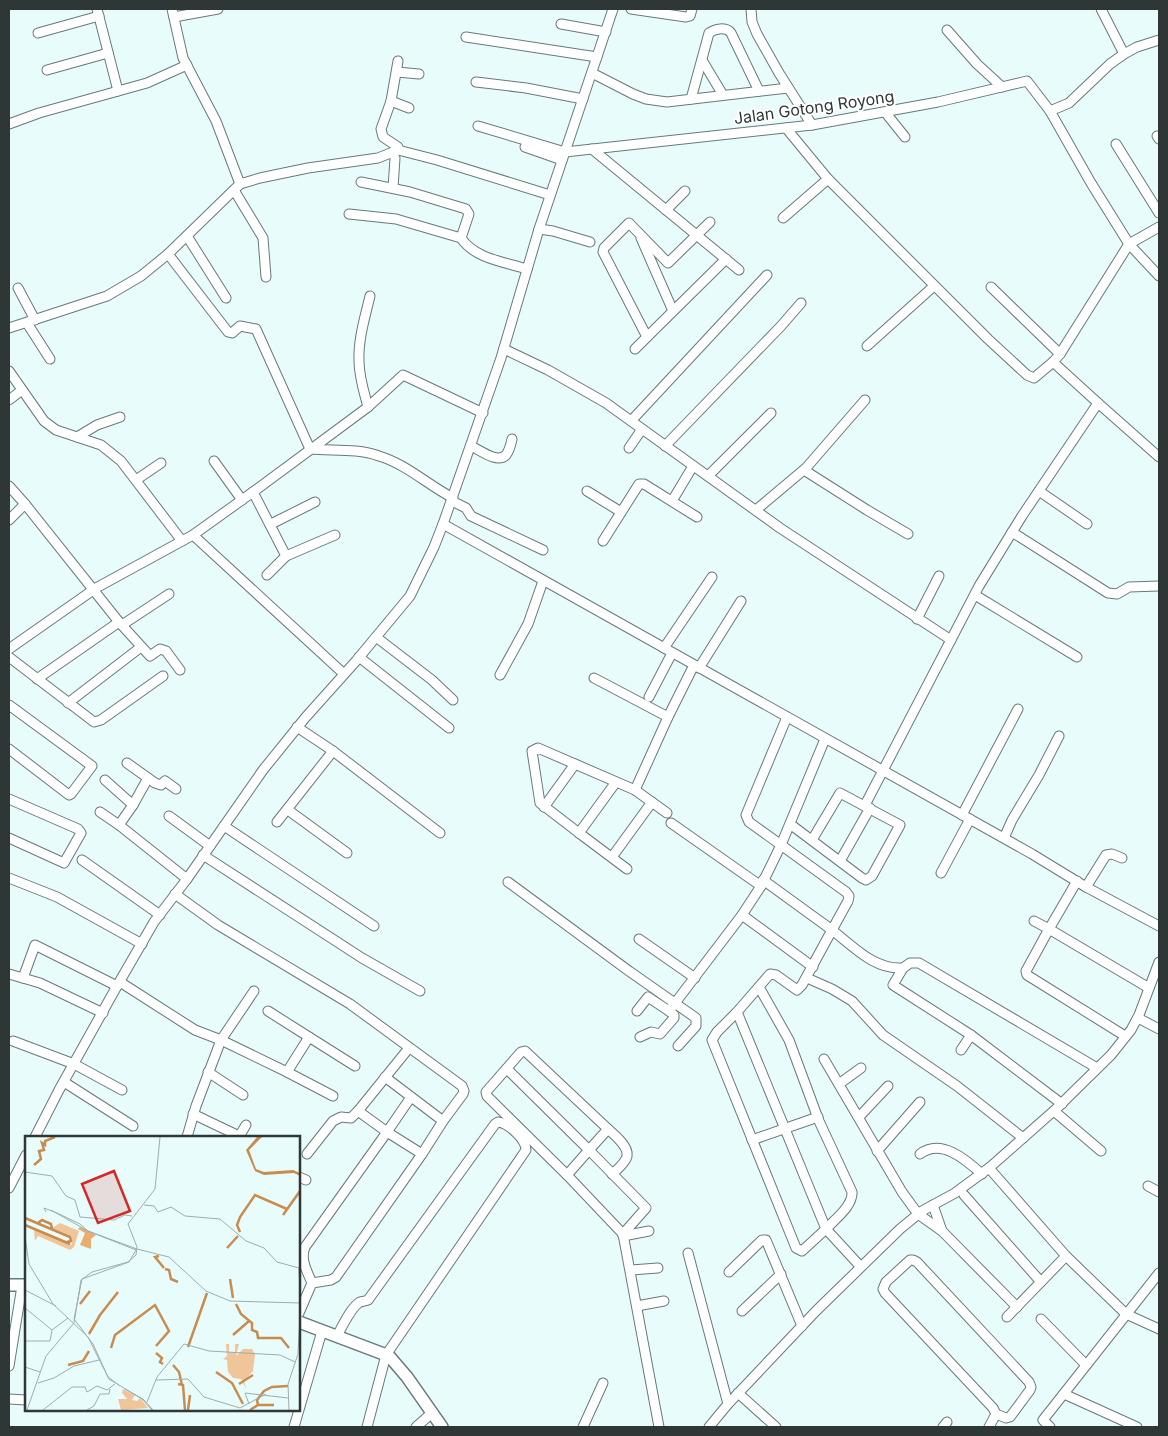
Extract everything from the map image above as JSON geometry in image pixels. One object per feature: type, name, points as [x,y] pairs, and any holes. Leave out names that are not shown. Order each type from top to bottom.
[{"type":"street","points":[[218,9],[172,13],[183,58],[216,121],[237,187],[263,238],[266,277]]},
{"type":"street","points":[[36,1136],[118,984],[160,915],[263,770],[297,727],[410,596],[444,524],[483,413],[550,195],[614,9]]},
{"type":"street","points":[[631,9],[686,17],[690,16],[692,9]]},
{"type":"street","points":[[750,9],[753,26],[788,88],[812,125]]},
{"type":"street","points":[[1100,9],[1124,54]]},
{"type":"street","points":[[38,33],[98,12],[118,91]]},
{"type":"street","points":[[561,24],[606,32]]},
{"type":"street","points":[[691,99],[709,32],[727,29],[731,33],[759,91]]},
{"type":"street","points":[[947,30],[977,64],[1002,87]]},
{"type":"street","points":[[466,37],[598,57]]},
{"type":"street","points":[[1159,40],[1137,47],[1124,54],[1110,64],[1069,103],[1050,111],[1091,183],[1129,244],[1159,276]]},
{"type":"street","points":[[47,70],[108,53]]},
{"type":"street","points":[[702,60],[722,95]]},
{"type":"street","points":[[393,188],[398,147],[383,137],[381,132],[397,72],[398,61]]},
{"type":"street","points":[[9,124],[39,113],[147,83],[187,65]]},
{"type":"street","points":[[397,72],[419,74]]},
{"type":"street","points":[[592,73],[633,94],[646,99],[667,102],[788,88]]},
{"type":"street","name":"Jalan Gotong Royong","points":[[563,156],[592,149],[812,125],[938,102],[1027,81],[1050,111]]},
{"type":"street","points":[[476,82],[526,88],[583,99]]},
{"type":"street","points":[[390,101],[409,108]]},
{"type":"street","points":[[885,112],[905,137]]},
{"type":"street","points":[[478,126],[563,156]]},
{"type":"street","points":[[786,128],[828,179],[934,286],[1027,375],[1034,378],[1057,358],[1129,244],[1159,227]]},
{"type":"street","points":[[1116,144],[1159,213]]},
{"type":"street","points":[[525,147],[563,156]]},
{"type":"street","points":[[592,149],[739,270]]},
{"type":"street","points":[[9,328],[107,296],[141,276],[168,254],[237,187],[282,173],[397,154],[445,162],[550,195]]},
{"type":"street","points":[[783,218],[828,179]]},
{"type":"street","points":[[361,182],[393,188],[466,208],[469,214],[461,238]]},
{"type":"street","points":[[666,210],[685,191]]},
{"type":"street","points":[[349,214],[396,219],[461,238],[467,246],[480,254],[527,268]]},
{"type":"street","points":[[656,274],[710,222]]},
{"type":"street","points":[[647,337],[603,252],[605,246],[627,224],[631,224],[668,263]]},
{"type":"street","points":[[539,229],[553,231],[590,242]]},
{"type":"street","points":[[637,230],[674,311]]},
{"type":"street","points":[[187,236],[226,298]]},
{"type":"street","points":[[168,254],[228,332],[232,333],[240,326],[256,328],[310,450]]},
{"type":"street","points":[[635,349],[726,259]]},
{"type":"street","points":[[631,421],[767,275]]},
{"type":"street","points":[[867,346],[934,286]]},
{"type":"street","points":[[990,287],[1098,403],[1159,457]]},
{"type":"street","points":[[18,288],[31,321],[50,359]]},
{"type":"street","points":[[368,407],[360,377],[359,359],[360,342],[370,296]]},
{"type":"street","points":[[665,446],[801,303]]},
{"type":"street","points":[[504,348],[548,370],[606,403],[756,510],[951,640]]},
{"type":"street","points":[[9,371],[44,421],[56,430],[100,445],[121,461],[182,541]]},
{"type":"street","points":[[9,649],[94,590],[193,534],[368,407],[403,376],[483,413]]},
{"type":"street","points":[[9,400],[22,390]]},
{"type":"street","points":[[756,510],[804,470],[865,400]]},
{"type":"street","points":[[840,861],[868,807],[883,771],[975,595],[1012,532],[1098,403]]},
{"type":"street","points":[[708,476],[771,413]]},
{"type":"street","points":[[76,437],[97,425],[120,417]]},
{"type":"street","points":[[630,448],[642,429]]},
{"type":"street","points":[[471,446],[493,457],[501,458],[507,454],[512,439]]},
{"type":"street","points":[[310,450],[364,452],[400,464],[466,508],[471,516],[543,550]]},
{"type":"street","points":[[214,461],[242,500]]},
{"type":"street","points":[[136,480],[161,463]]},
{"type":"street","points":[[672,501],[693,466]]},
{"type":"street","points":[[804,470],[908,534]]},
{"type":"street","points":[[603,541],[639,484],[644,484],[697,517]]},
{"type":"street","points":[[9,486],[141,647],[150,656],[160,649],[165,650],[180,670]]},
{"type":"street","points":[[587,491],[621,512]]},
{"type":"street","points":[[1039,491],[1087,524]]},
{"type":"street","points":[[253,492],[286,556]]},
{"type":"street","points":[[271,524],[316,502]]},
{"type":"street","points":[[9,520],[25,504]]},
{"type":"street","points":[[444,524],[1004,838],[1086,887],[1159,926]]},
{"type":"street","points":[[1012,532],[1108,594],[1117,594],[1129,587],[1159,586]]},
{"type":"street","points":[[193,534],[344,674]]},
{"type":"street","points":[[268,574],[286,556],[335,535]]},
{"type":"street","points":[[917,619],[939,576]]},
{"type":"street","points":[[649,698],[668,651],[712,577]]},
{"type":"street","points":[[500,674],[528,624],[543,581]]},
{"type":"street","points":[[36,679],[169,594]]},
{"type":"street","points":[[975,595],[1077,657]]},
{"type":"street","points":[[635,790],[668,717],[696,667],[742,601]]},
{"type":"street","points":[[376,637],[432,680],[453,700]]},
{"type":"street","points":[[68,703],[141,647]]},
{"type":"street","points":[[9,657],[91,721],[99,722],[162,676]]},
{"type":"street","points":[[359,657],[448,728]]},
{"type":"street","points":[[594,678],[668,717]]},
{"type":"street","points":[[9,705],[92,766],[72,794],[69,795],[9,750]]},
{"type":"street","points":[[941,873],[1018,710]]},
{"type":"street","points":[[759,987],[789,1040],[818,1118],[852,1192],[848,1204],[826,1229],[802,1251],[796,1248],[712,1040],[716,1032],[772,973],[797,990],[802,985],[848,901],[848,895],[748,822],[746,815],[787,718]]},
{"type":"street","points":[[297,727],[333,751],[440,833]]},
{"type":"street","points":[[1004,838],[1012,820],[1039,775],[1059,736]]},
{"type":"street","points":[[669,1011],[677,1003],[742,915],[762,883],[782,845],[825,739]]},
{"type":"street","points":[[627,868],[544,807],[539,801],[533,749],[538,748],[635,790],[667,813]]},
{"type":"street","points":[[278,822],[333,751]]},
{"type":"street","points":[[127,763],[158,785],[165,781],[176,789]]},
{"type":"street","points":[[544,807],[575,764]]},
{"type":"street","points":[[119,825],[148,778]]},
{"type":"street","points":[[105,780],[130,800],[133,805]]},
{"type":"street","points":[[579,833],[616,782]]},
{"type":"street","points":[[790,824],[866,880],[870,879],[900,826],[898,822],[840,793],[812,840]]},
{"type":"street","points":[[9,799],[81,832],[64,863],[9,838]]},
{"type":"street","points":[[612,858],[652,802]]},
{"type":"street","points":[[288,810],[347,853]]},
{"type":"street","points":[[100,812],[187,879]]},
{"type":"street","points":[[168,816],[210,846]]},
{"type":"street","points":[[671,823],[832,930],[857,952],[886,967],[903,968]]},
{"type":"street","points":[[224,826],[374,926]]},
{"type":"street","points":[[1086,887],[1106,855],[1112,854],[1122,858]]},
{"type":"street","points":[[204,855],[362,958],[420,991]]},
{"type":"street","points":[[82,860],[160,915]]},
{"type":"street","points":[[9,878],[57,897],[142,944]]},
{"type":"street","points":[[1077,881],[1026,971],[1027,975],[1125,1036]]},
{"type":"street","points":[[508,882],[629,972],[677,1003],[696,1018],[696,1026],[678,1046]]},
{"type":"street","points":[[175,894],[218,925],[350,1004],[464,1089],[463,1094],[336,1277],[330,1280],[312,1282]]},
{"type":"street","points":[[742,915],[813,967]]},
{"type":"street","points":[[1034,920],[1149,988]]},
{"type":"street","points":[[639,938],[695,978]]},
{"type":"street","points":[[23,978],[35,945],[118,984],[195,1030],[221,1040],[332,1096]]},
{"type":"street","points":[[709,1427],[738,1393],[802,1326],[900,1228],[918,1214],[956,1193],[985,1171],[1062,1104],[1111,1055],[1138,1018],[1159,962]]},
{"type":"street","points":[[1062,1104],[971,1035],[893,985],[903,968],[910,963],[919,963],[1097,1068]]},
{"type":"street","points":[[9,974],[40,983],[102,1013]]},
{"type":"street","points":[[807,978],[832,989],[852,1001],[883,1036],[956,1086],[1023,1138]]},
{"type":"street","points":[[187,1136],[193,1114],[221,1040],[254,990]]},
{"type":"street","points":[[637,1011],[648,997],[675,1016],[660,1034],[651,1032],[640,1037]]},
{"type":"street","points":[[268,1011],[355,1066]]},
{"type":"street","points":[[737,1012],[826,1229],[860,1266]]},
{"type":"street","points":[[1138,1018],[1159,1029]]},
{"type":"street","points":[[961,1050],[971,1035]]},
{"type":"street","points":[[287,1072],[309,1037]]},
{"type":"street","points":[[13,1041],[74,1064],[122,1090]]},
{"type":"street","points":[[307,1154],[333,1121],[341,1118],[351,1118],[358,1111],[409,1048]]},
{"type":"street","points":[[612,1174],[625,1160],[627,1152],[618,1138],[527,1051],[521,1052],[487,1091],[487,1096],[567,1174],[623,1235],[659,1427]]},
{"type":"street","points":[[824,1059],[877,1151],[918,1214],[942,1231],[1017,1307]]},
{"type":"street","points":[[840,1084],[861,1068]]},
{"type":"street","points":[[507,1069],[646,1208],[623,1235]]},
{"type":"street","points":[[208,1072],[243,1095]]},
{"type":"street","points":[[385,1077],[443,1121]]},
{"type":"street","points":[[64,1082],[133,1126]]},
{"type":"street","points":[[859,1118],[888,1086]]},
{"type":"street","points":[[300,1310],[312,1282],[302,1256],[305,1247],[411,1097]]},
{"type":"street","points":[[877,1151],[920,1102]]},
{"type":"street","points":[[358,1111],[422,1154]]},
{"type":"street","points":[[1054,1111],[1101,1151]]},
{"type":"street","points":[[193,1114],[237,1135],[240,1135],[246,1125]]},
{"type":"street","points":[[752,1140],[818,1118]]},
{"type":"street","points":[[337,1336],[346,1320],[360,1302],[368,1300],[495,1124],[498,1122],[503,1123],[524,1140],[526,1150],[386,1355],[367,1427]]},
{"type":"street","points":[[567,1174],[608,1129]]},
{"type":"street","points":[[920,1154],[927,1148],[941,1148],[985,1171],[1066,1256],[1126,1314],[1159,1329]]},
{"type":"street","points":[[9,1188],[25,1157]]},
{"type":"street","points":[[1148,1186],[1159,1192]]},
{"type":"street","points":[[964,1195],[1041,1282]]},
{"type":"street","points":[[934,1205],[942,1231]]},
{"type":"street","points":[[623,1235],[649,1231]]},
{"type":"street","points":[[729,1272],[764,1239],[768,1242],[782,1274],[802,1326]]},
{"type":"street","points":[[688,1253],[728,1404]]},
{"type":"street","points":[[1007,1317],[1066,1256]]},
{"type":"street","points":[[910,1260],[917,1262],[1032,1387],[1010,1416],[1006,1418],[996,1414],[993,1408],[885,1293],[884,1286],[886,1282],[910,1260]]},
{"type":"street","points":[[631,1270],[658,1268]]},
{"type":"street","points":[[1050,1427],[1040,1424],[1159,1273]]},
{"type":"street","points":[[742,1311],[782,1274]]},
{"type":"street","points":[[9,1285],[24,1285],[9,1366]]},
{"type":"street","points":[[637,1306],[664,1301]]},
{"type":"street","points":[[1041,1319],[1086,1365]]},
{"type":"street","points":[[300,1322],[392,1359],[442,1427]]},
{"type":"street","points":[[300,1406],[322,1331]]},
{"type":"street","points":[[582,1427],[603,1383]]},
{"type":"street","points":[[738,1393],[776,1427]]},
{"type":"street","points":[[1064,1394],[1136,1427]]},
{"type":"street","points":[[9,1399],[25,1400]]},
{"type":"street","points":[[294,1427],[299,1411]]},
{"type":"street","points":[[416,1427],[432,1413]]},
{"type":"street","points":[[989,1427],[996,1414]]}]
